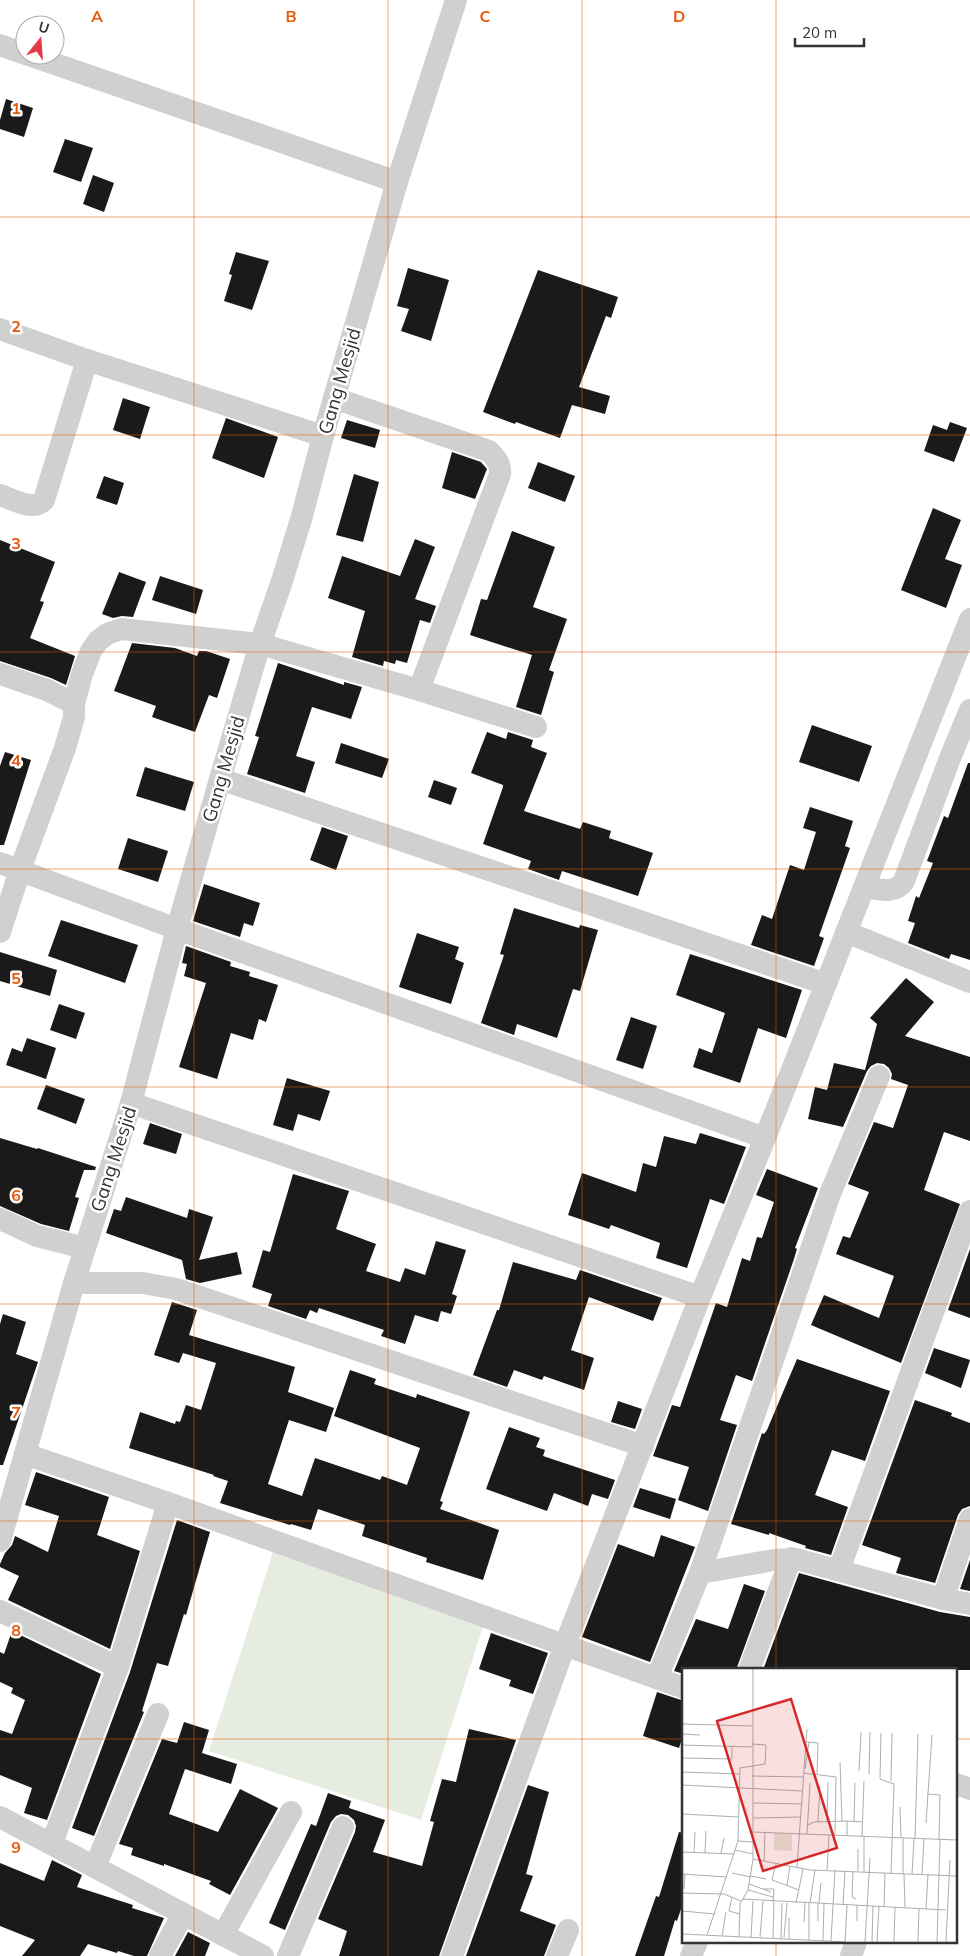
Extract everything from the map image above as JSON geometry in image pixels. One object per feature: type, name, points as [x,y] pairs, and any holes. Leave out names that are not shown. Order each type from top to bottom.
[{"type":"street","name":"Gang Mesjid","points":[[0,1541],[84,1248],[131,1103],[177,929],[220,779],[260,644],[299,525],[397,182],[456,0]]},
{"type":"street","points":[[0,45],[15,50]]},
{"type":"street","points":[[58,65],[397,182]]},
{"type":"street","points":[[0,329],[87,360],[323,436]]},
{"type":"street","points":[[0,495],[30,506],[37,505],[44,500],[87,360]]},
{"type":"street","points":[[334,398],[489,452],[496,458],[501,467],[419,690]]},
{"type":"street","points":[[452,1956],[565,1645],[700,1297],[765,1138],[970,619]]},
{"type":"street","points":[[0,932],[10,866],[65,748],[74,717],[74,704],[82,674],[91,651],[98,641],[107,634],[121,629],[260,644],[419,690],[536,727]]},
{"type":"street","points":[[0,674],[47,690],[74,704]]},
{"type":"street","points":[[864,887],[893,890],[901,886],[904,881],[970,710]]},
{"type":"street","points":[[220,779],[826,984]]},
{"type":"street","points":[[10,866],[177,929],[765,1138]]},
{"type":"street","points":[[846,932],[970,982]]},
{"type":"street","points":[[657,1678],[700,1573],[830,1194],[879,1076]]},
{"type":"street","points":[[131,1103],[700,1297]]},
{"type":"street","points":[[839,1570],[970,1212]]},
{"type":"street","points":[[0,1219],[37,1236],[84,1248]]},
{"type":"street","points":[[74,1283],[144,1283],[176,1289],[643,1446]]},
{"type":"street","points":[[25,1454],[168,1503],[682,1687]]},
{"type":"street","points":[[52,1844],[118,1667],[168,1503]]},
{"type":"street","points":[[943,1599],[970,1519]]},
{"type":"street","points":[[700,1573],[791,1558],[943,1599],[970,1604]]},
{"type":"street","points":[[751,1668],[791,1558]]},
{"type":"street","points":[[0,1611],[118,1667]]},
{"type":"street","points":[[95,1867],[158,1714]]},
{"type":"street","points":[[958,1785],[970,1789]]},
{"type":"street","points":[[223,1935],[291,1812]]},
{"type":"street","points":[[0,1818],[263,1956]]},
{"type":"street","points":[[288,1956],[343,1827]]},
{"type":"street","points":[[160,1956],[183,1914]]},
{"type":"street","points":[[557,1956],[568,1930]]},
{"type":"street","points":[[691,1956],[695,1944]]},
{"type":"street","points":[[851,1956],[855,1944]]},
{"type":"shaded area","points":[[274,1549],[486,1617],[421,1820],[209,1751]]},
{"type":"building","points":[[6,99],[33,108],[24,137],[0,129],[0,120]]},
{"type":"building","points":[[65,139],[93,148],[81,182],[53,172]]},
{"type":"building","points":[[93,175],[114,183],[104,212],[83,204]]},
{"type":"building","points":[[236,252],[269,261],[252,310],[224,301],[232,275],[229,274]]},
{"type":"building","points":[[408,268],[449,280],[431,341],[401,331],[409,309],[397,306]]},
{"type":"building","points":[[538,270],[618,297],[611,318],[606,316],[579,387],[610,396],[605,414],[572,405],[560,438],[483,412]]},
{"type":"building","points":[[123,398],[150,407],[140,439],[113,430]]},
{"type":"building","points":[[226,418],[278,437],[264,478],[212,458]]},
{"type":"building","points":[[347,420],[380,430],[375,448],[341,438]]},
{"type":"building","points":[[950,422],[967,428],[954,462],[924,451],[933,425],[947,430]]},
{"type":"building","points":[[452,452],[481,462],[487,469],[475,499],[442,488]]},
{"type":"building","points":[[538,462],[575,476],[565,502],[528,488]]},
{"type":"building","points":[[354,474],[379,482],[363,542],[336,535]]},
{"type":"building","points":[[104,476],[124,483],[117,505],[96,498]]},
{"type":"building","points":[[933,508],[961,520],[945,559],[962,565],[946,608],[901,590]]},
{"type":"building","points":[[512,531],[555,547],[533,607],[567,619],[549,670],[554,672],[541,715],[516,707],[532,655],[470,635],[481,599],[487,600]]},
{"type":"building","points":[[415,539],[435,547],[415,599],[436,606],[430,623],[420,620],[407,663],[396,660],[395,664],[384,661],[383,666],[352,657],[365,611],[328,598],[342,556],[400,576]]},
{"type":"building","points":[[0,540],[55,562],[40,601],[44,602],[30,638],[75,656],[66,685],[0,661]]},
{"type":"building","points":[[119,572],[146,582],[133,617],[122,616],[113,618],[102,614]]},
{"type":"building","points":[[160,576],[203,590],[196,614],[152,600]]},
{"type":"building","points":[[132,643],[175,648],[197,656],[199,651],[206,651],[230,659],[217,698],[209,695],[195,732],[152,717],[156,706],[114,691]]},
{"type":"building","points":[[278,663],[344,685],[344,682],[362,687],[351,719],[312,707],[296,756],[315,762],[305,793],[247,774],[259,737],[255,736]]},
{"type":"building","points":[[812,725],[872,746],[859,782],[799,762]]},
{"type":"building","points":[[487,732],[506,739],[508,732],[533,740],[531,747],[547,753],[524,811],[580,829],[583,822],[611,831],[609,838],[653,853],[638,896],[562,871],[559,880],[528,869],[531,861],[483,844],[503,787],[503,785],[471,773]]},
{"type":"building","points":[[341,743],[389,759],[382,778],[335,763]]},
{"type":"building","points":[[5,752],[31,760],[4,845],[0,845],[0,766]]},
{"type":"building","points":[[968,763],[970,763],[970,960],[951,954],[949,959],[908,943],[915,923],[908,921],[916,896],[919,898],[933,863],[927,861],[944,816],[948,818]]},
{"type":"building","points":[[145,767],[194,782],[185,811],[136,796]]},
{"type":"building","points":[[434,780],[457,788],[451,805],[428,797]]},
{"type":"building","points":[[810,807],[853,821],[845,846],[850,848],[819,936],[824,938],[814,966],[751,945],[762,915],[772,919],[790,865],[804,870],[816,832],[803,828]]},
{"type":"building","points":[[322,827],[348,836],[336,870],[310,860]]},
{"type":"building","points":[[128,838],[168,851],[158,882],[118,869]]},
{"type":"building","points":[[204,884],[260,903],[253,926],[244,923],[240,937],[193,921]]},
{"type":"building","points":[[514,908],[579,928],[580,925],[598,930],[580,991],[573,989],[557,1038],[517,1024],[514,1035],[481,1023],[504,955],[500,954]]},
{"type":"building","points":[[61,920],[138,945],[125,983],[48,956]]},
{"type":"building","points":[[417,933],[459,947],[455,959],[464,963],[451,1004],[399,987]]},
{"type":"building","points":[[186,946],[231,962],[230,966],[250,972],[249,976],[278,985],[266,1022],[259,1019],[253,1040],[231,1033],[217,1079],[179,1067],[206,983],[184,976],[187,964],[182,963]]},
{"type":"building","points":[[0,952],[57,970],[50,996],[0,981]]},
{"type":"building","points":[[690,954],[802,990],[786,1038],[758,1028],[740,1083],[693,1067],[699,1048],[712,1053],[725,1013],[676,995]]},
{"type":"building","points":[[906,978],[934,1002],[905,1036],[970,1057],[970,1141],[944,1132],[924,1190],[960,1204],[901,1363],[811,1325],[824,1295],[879,1318],[894,1276],[836,1254],[843,1236],[850,1238],[869,1192],[848,1184],[874,1122],[893,1128],[908,1085],[891,1079],[892,1074],[889,1068],[884,1064],[877,1063],[867,1071],[843,1127],[808,1119],[815,1087],[827,1090],[834,1063],[865,1070],[877,1024],[870,1018]]},
{"type":"building","points":[[59,1004],[85,1013],[76,1039],[50,1030]]},
{"type":"building","points":[[631,1017],[657,1026],[643,1069],[616,1060]]},
{"type":"building","points":[[27,1038],[56,1048],[46,1079],[6,1065],[12,1048],[22,1052]]},
{"type":"building","points":[[287,1078],[330,1091],[320,1121],[298,1114],[293,1131],[273,1125]]},
{"type":"building","points":[[46,1085],[85,1099],[76,1124],[37,1109]]},
{"type":"building","points":[[150,1123],[182,1134],[176,1154],[143,1144]]},
{"type":"building","points":[[700,1133],[746,1147],[724,1204],[710,1199],[687,1268],[656,1258],[660,1243],[611,1225],[609,1229],[568,1215],[582,1173],[636,1192],[643,1163],[656,1167],[664,1136],[696,1144]]},
{"type":"building","points":[[0,1138],[96,1167],[95,1170],[84,1170],[75,1197],[79,1198],[69,1231],[41,1224],[0,1206]]},
{"type":"building","points":[[767,1169],[818,1188],[795,1248],[797,1249],[794,1259],[752,1381],[736,1375],[720,1420],[737,1425],[708,1511],[678,1500],[689,1467],[653,1456],[672,1405],[680,1407],[716,1303],[727,1307],[742,1258],[750,1261],[757,1237],[762,1238],[774,1202],[756,1195]]},
{"type":"building","points":[[293,1174],[349,1191],[336,1229],[376,1244],[366,1271],[400,1282],[405,1268],[425,1275],[436,1241],[466,1250],[452,1294],[457,1296],[451,1314],[441,1311],[438,1322],[415,1315],[405,1344],[381,1336],[384,1330],[319,1308],[317,1313],[310,1310],[306,1319],[268,1306],[272,1294],[252,1287],[263,1250],[270,1252]]},
{"type":"building","points":[[126,1197],[187,1218],[189,1209],[213,1217],[199,1260],[237,1252],[242,1274],[200,1283],[186,1279],[182,1260],[106,1233],[114,1209],[121,1211]]},
{"type":"building","points":[[970,1249],[970,1318],[948,1310]]},
{"type":"building","points":[[513,1262],[576,1280],[580,1270],[662,1298],[653,1321],[589,1297],[571,1350],[594,1358],[584,1390],[544,1376],[542,1380],[514,1370],[507,1387],[473,1375],[497,1310],[499,1310]]},
{"type":"building","points":[[172,1302],[197,1310],[189,1335],[295,1367],[288,1392],[334,1408],[326,1432],[289,1420],[268,1484],[302,1496],[315,1458],[380,1480],[382,1476],[407,1485],[420,1448],[334,1416],[350,1370],[376,1379],[374,1384],[416,1398],[417,1394],[470,1412],[440,1501],[443,1502],[440,1509],[499,1530],[483,1580],[426,1562],[427,1558],[362,1536],[365,1525],[318,1509],[311,1530],[220,1503],[228,1481],[129,1448],[140,1412],[175,1424],[176,1421],[180,1422],[186,1405],[201,1410],[216,1363],[183,1353],[179,1363],[154,1355]]},
{"type":"building","points":[[3,1314],[26,1322],[16,1354],[38,1362],[3,1465],[0,1465],[0,1324]]},
{"type":"building","points":[[934,1348],[970,1360],[961,1388],[925,1373]]},
{"type":"building","points":[[797,1359],[890,1391],[865,1461],[832,1450],[815,1495],[848,1507],[831,1555],[805,1548],[806,1546],[769,1533],[769,1535],[731,1524],[762,1433],[764,1434],[767,1430]]},
{"type":"building","points":[[915,1400],[952,1413],[951,1416],[970,1423],[970,1506],[962,1509],[958,1515],[935,1583],[896,1573],[901,1558],[862,1545]]},
{"type":"building","points":[[618,1401],[642,1409],[635,1429],[611,1422]]},
{"type":"building","points":[[509,1427],[540,1438],[536,1447],[545,1450],[543,1456],[615,1480],[608,1499],[592,1494],[588,1506],[554,1493],[547,1511],[486,1489]]},
{"type":"building","points":[[36,1472],[109,1497],[97,1535],[140,1551],[110,1649],[8,1600],[19,1576],[0,1567],[0,1564],[5,1553],[12,1545],[15,1536],[48,1552],[59,1516],[25,1505]]},
{"type":"building","points":[[640,1488],[676,1499],[670,1519],[633,1507]]},
{"type":"building","points":[[177,1520],[210,1532],[186,1615],[184,1614],[168,1666],[157,1663],[142,1711],[144,1712],[94,1836],[72,1828],[130,1672]]},
{"type":"building","points":[[661,1535],[695,1547],[650,1662],[582,1637],[618,1544],[654,1557]]},
{"type":"building","points":[[970,1560],[970,1591],[960,1589]]},
{"type":"building","points":[[799,1573],[940,1612],[970,1617],[970,1670],[958,1670],[958,1668],[764,1668]]},
{"type":"building","points":[[744,1584],[765,1591],[737,1668],[682,1668],[682,1673],[674,1671],[696,1619],[728,1629]]},
{"type":"building","points":[[12,1631],[101,1674],[47,1820],[24,1813],[32,1788],[0,1775],[0,1730],[12,1734],[25,1700],[11,1693],[13,1688],[0,1682],[0,1652],[4,1654]]},
{"type":"building","points":[[491,1633],[548,1653],[533,1694],[509,1686],[511,1680],[479,1669]]},
{"type":"building","points":[[657,1692],[682,1700],[682,1739],[679,1748],[643,1736]]},
{"type":"building","points":[[184,1722],[209,1730],[202,1753],[237,1764],[231,1784],[185,1769],[169,1814],[218,1832],[240,1789],[278,1808],[230,1895],[209,1884],[211,1881],[164,1864],[164,1866],[131,1855],[133,1848],[119,1844],[162,1739],[177,1743]]},
{"type":"building","points":[[469,1729],[516,1740],[439,1956],[339,1956],[347,1931],[318,1919],[355,1832],[354,1820],[348,1815],[341,1814],[336,1816],[331,1822],[285,1930],[269,1923],[311,1824],[316,1826],[328,1793],[351,1801],[349,1808],[385,1820],[373,1852],[422,1866],[434,1822],[430,1821],[442,1779],[456,1782]]},
{"type":"building","points":[[528,1785],[549,1792],[526,1874],[533,1876],[520,1911],[556,1925],[544,1956],[466,1956]]},
{"type":"building","points":[[679,1832],[682,1833],[682,1906],[677,1921],[675,1920],[664,1956],[635,1956],[656,1896],[659,1897]]},
{"type":"building","points":[[52,1860],[82,1875],[77,1887],[133,1905],[132,1908],[164,1918],[147,1956],[134,1956],[118,1951],[117,1953],[88,1944],[80,1956],[22,1956],[35,1940],[0,1926],[0,1863],[44,1881]]},
{"type":"building","points":[[188,1932],[210,1943],[205,1956],[175,1956]]}]
